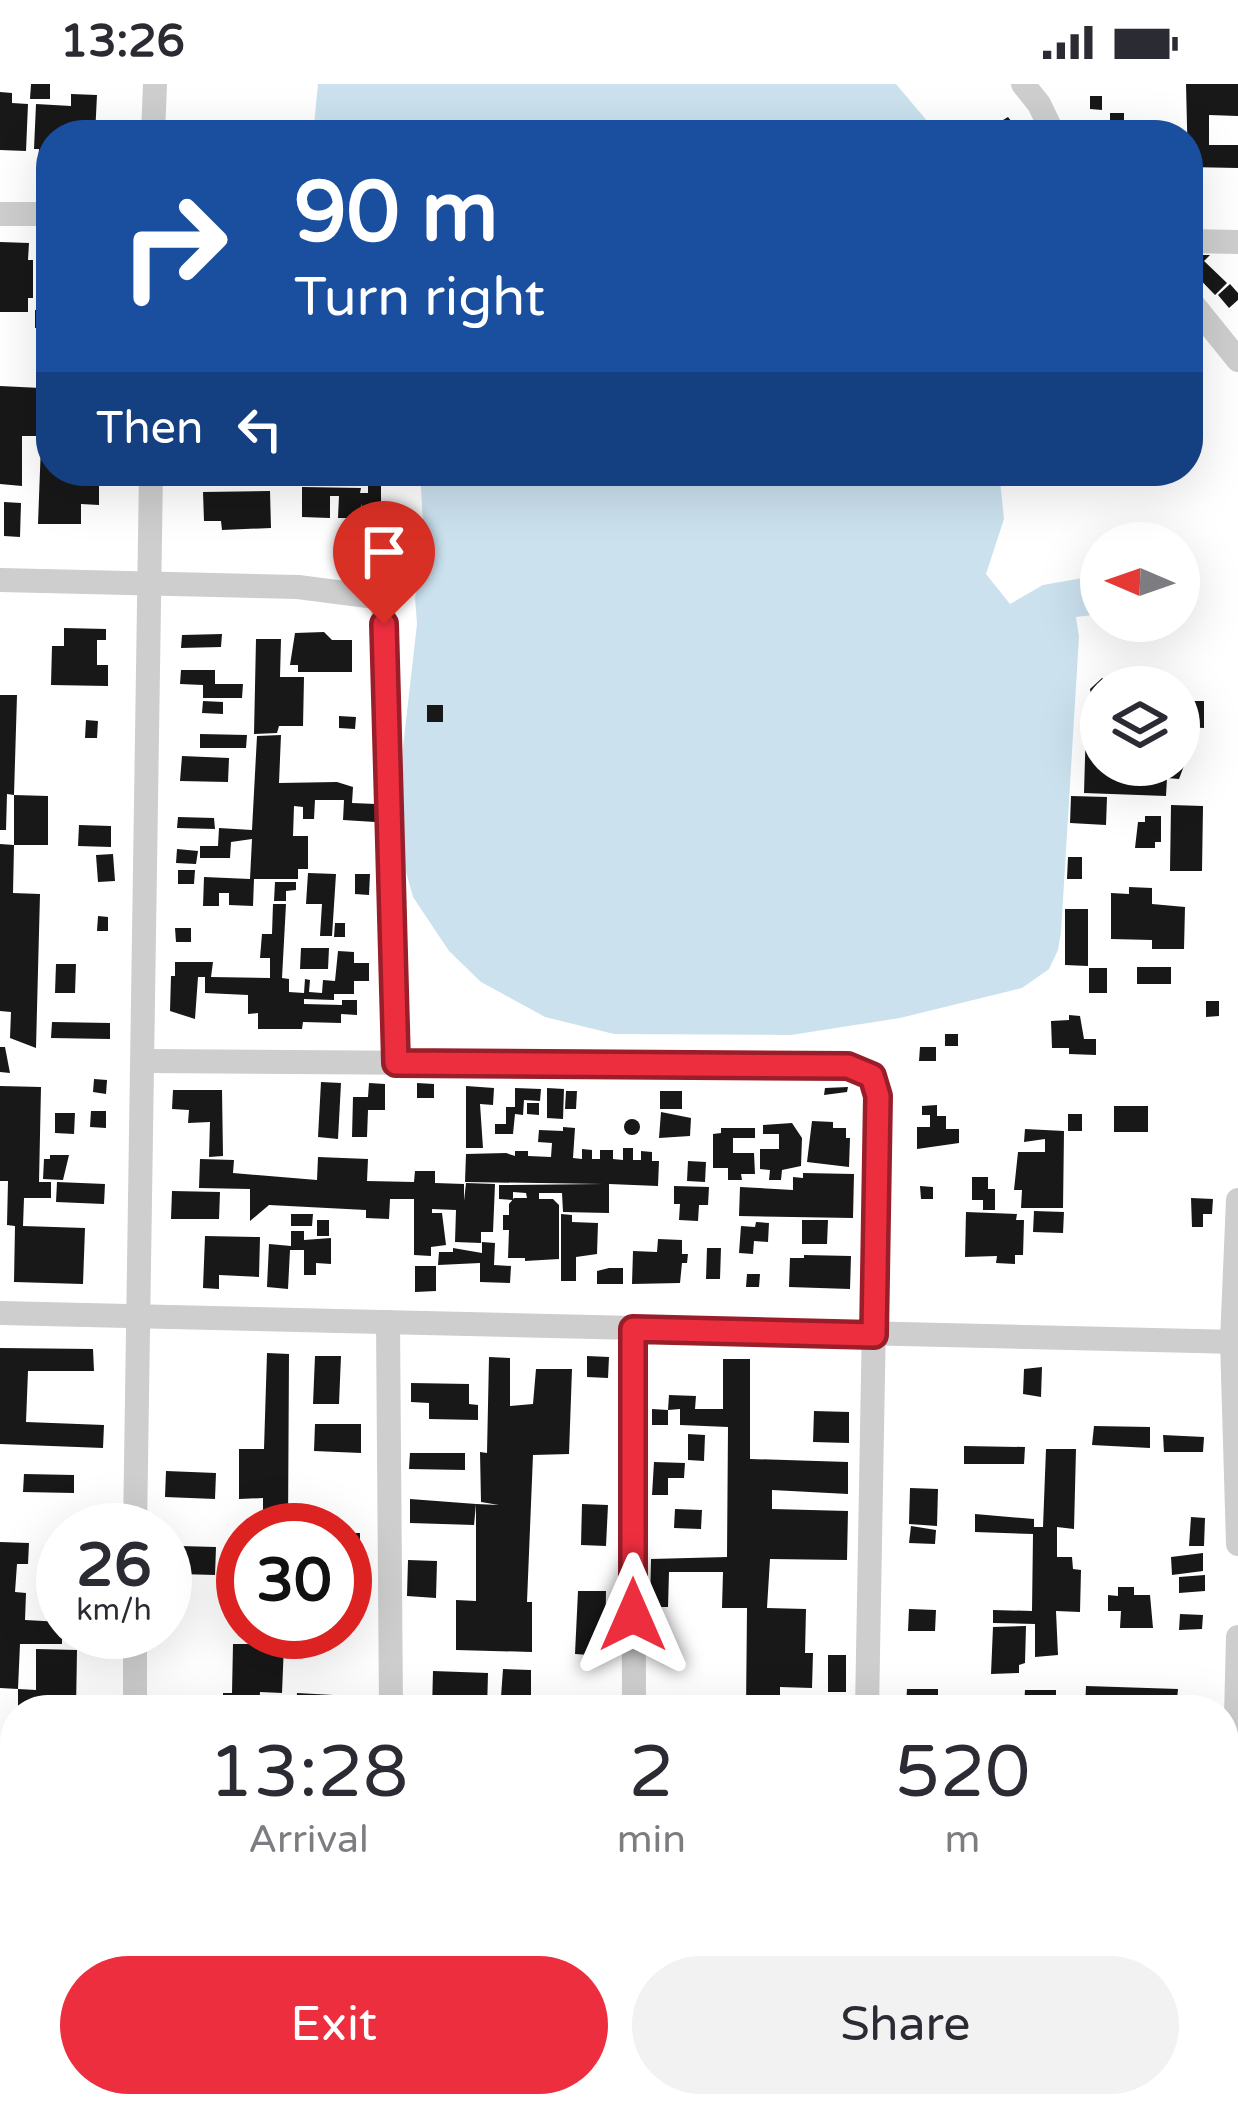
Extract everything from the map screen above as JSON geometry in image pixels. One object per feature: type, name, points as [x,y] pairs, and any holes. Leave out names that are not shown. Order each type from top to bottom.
[{"type":"street","points":[[154,120],[155,84]]},
{"type":"street","points":[[1023,84],[1047,120]]},
{"type":"street","points":[[0,214],[36,214]]},
{"type":"street","points":[[1203,241],[1238,242]]},
{"type":"street","points":[[1203,317],[1238,360]]},
{"type":"street","points":[[136,1503],[151,486]]},
{"type":"street","points":[[0,580],[298,587],[382,598],[396,1063]]},
{"type":"street","points":[[145,1061],[848,1066],[872,1076],[878,1096],[867,1695]]},
{"type":"street","points":[[1238,1200],[1238,1544]]},
{"type":"street","points":[[0,1313],[1235,1341]]},
{"type":"street","points":[[388,1322],[391,1695]]},
{"type":"street","points":[[633,1329],[634,1695]]},
{"type":"street","points":[[1237,1695],[1238,1637]]},
{"type":"street","points":[[135,1659],[135,1695]]},
{"type":"water","points":[[318,84],[896,84],[926,120],[314,120]]},
{"type":"water","points":[[421,486],[1001,486],[1004,519],[986,574],[1010,604],[1043,585],[1080,578],[1061,932],[1049,969],[1022,988],[900,1018],[791,1035],[614,1034],[545,1017],[481,982],[449,951],[413,897],[402,858],[399,818],[417,624],[415,597],[425,558]]},
{"type":"building","points":[[31,84],[50,84],[50,99],[30,99]]},
{"type":"building","points":[[1186,84],[1238,84],[1238,116],[1209,115],[1209,145],[1238,145],[1238,168],[1203,167],[1203,120],[1187,120]]},
{"type":"building","points":[[0,92],[12,93],[12,103],[28,104],[26,151],[0,150]]},
{"type":"building","points":[[71,94],[97,95],[96,120],[36,120],[34,149],[36,104],[71,106]]},
{"type":"building","points":[[1090,96],[1102,96],[1102,110],[1090,109]]},
{"type":"building","points":[[1110,113],[1124,113],[1124,120],[1110,120]]},
{"type":"building","points":[[0,242],[29,243],[33,298],[28,298],[28,312],[0,312]]},
{"type":"building","points":[[1203,255],[1210,255],[1204,261],[1227,283],[1215,295],[1203,283]]},
{"type":"building","points":[[1230,284],[1238,300],[1229,308],[1218,295]]},
{"type":"building","points":[[0,386],[36,388],[36,436],[22,436],[22,486],[0,484]]},
{"type":"building","points":[[39,486],[99,486],[99,505],[81,504],[81,524],[38,524]]},
{"type":"building","points":[[368,486],[381,486],[381,510],[391,510],[391,522],[380,522],[380,529],[362,529],[362,503],[360,518],[338,518],[339,496],[330,496],[330,518],[302,517],[302,487],[361,488],[360,493],[368,493]]},
{"type":"building","points":[[270,491],[271,528],[222,530],[221,521],[204,521],[203,492]]},
{"type":"building","points":[[4,502],[21,503],[20,537],[4,536]]},
{"type":"building","points":[[64,628],[106,629],[106,640],[97,640],[97,665],[108,665],[108,686],[51,685],[52,646],[64,646]]},
{"type":"building","points":[[324,632],[332,640],[352,640],[352,672],[298,672],[298,665],[290,665],[295,633]]},
{"type":"building","points":[[222,634],[221,647],[181,648],[182,635]]},
{"type":"building","points":[[256,639],[281,639],[280,677],[304,677],[303,726],[279,726],[277,733],[254,734]]},
{"type":"building","points":[[181,670],[215,670],[215,684],[243,684],[242,698],[203,698],[203,685],[180,684]]},
{"type":"building","points":[[0,695],[17,695],[14,795],[7,794],[6,830],[0,830]]},
{"type":"building","points":[[203,701],[223,702],[223,714],[202,713]]},
{"type":"building","points":[[1200,701],[1204,701],[1204,728],[1200,728]]},
{"type":"building","points":[[427,705],[443,705],[443,722],[427,722]]},
{"type":"building","points":[[339,716],[356,717],[355,729],[339,728]]},
{"type":"building","points":[[86,720],[98,721],[97,738],[85,738]]},
{"type":"building","points":[[200,734],[247,735],[246,748],[200,748]]},
{"type":"building","points":[[281,735],[279,783],[337,782],[353,787],[352,803],[376,804],[375,822],[343,820],[344,800],[315,800],[314,819],[303,819],[303,807],[294,806],[293,836],[308,836],[308,869],[298,869],[298,879],[254,879],[253,906],[229,905],[229,893],[219,893],[219,906],[203,906],[204,877],[250,879],[252,839],[231,842],[230,858],[200,858],[200,846],[218,846],[219,828],[252,830],[257,736]]},
{"type":"building","points":[[182,756],[229,758],[228,782],[180,781]]},
{"type":"building","points":[[1084,786],[1167,786],[1166,796],[1084,793]]},
{"type":"building","points":[[14,795],[48,796],[48,845],[14,845]]},
{"type":"building","points":[[1071,796],[1107,797],[1106,825],[1070,823]]},
{"type":"building","points":[[1171,805],[1203,806],[1202,871],[1170,871]]},
{"type":"building","points":[[1145,816],[1161,816],[1161,842],[1155,842],[1155,848],[1135,848],[1138,822],[1145,822]]},
{"type":"building","points":[[178,817],[214,818],[215,829],[177,828]]},
{"type":"building","points":[[79,825],[111,826],[111,847],[78,846]]},
{"type":"building","points":[[0,844],[14,845],[13,893],[40,894],[36,1048],[10,1038],[11,1012],[0,1011]]},
{"type":"building","points":[[177,849],[198,851],[196,864],[176,863]]},
{"type":"building","points":[[113,854],[115,881],[98,882],[96,855]]},
{"type":"building","points":[[1068,857],[1082,857],[1082,879],[1067,879]]},
{"type":"building","points":[[178,870],[195,870],[194,884],[178,884]]},
{"type":"building","points":[[308,873],[336,874],[332,936],[320,936],[322,904],[306,904]]},
{"type":"building","points":[[355,874],[370,874],[369,895],[355,894]]},
{"type":"building","points":[[275,882],[296,882],[296,890],[286,891],[286,901],[274,901]]},
{"type":"building","points":[[1129,887],[1152,888],[1152,904],[1185,907],[1184,949],[1152,949],[1152,940],[1111,939],[1111,893],[1129,894]]},
{"type":"building","points":[[273,904],[286,904],[282,978],[289,979],[289,992],[304,993],[305,979],[310,980],[309,992],[322,993],[323,980],[335,981],[338,951],[354,952],[354,963],[369,963],[369,981],[354,981],[354,994],[334,994],[334,1000],[304,999],[304,1004],[342,1005],[342,1000],[357,1000],[357,1015],[341,1014],[341,1023],[303,1022],[302,1029],[258,1029],[258,1013],[248,1014],[248,995],[205,993],[205,977],[198,977],[195,1019],[170,1011],[175,962],[213,962],[211,977],[270,978],[270,958],[260,958],[262,934],[272,934]]},
{"type":"building","points":[[1065,909],[1088,909],[1088,966],[1065,965]]},
{"type":"building","points":[[98,916],[108,917],[108,931],[97,931]]},
{"type":"building","points":[[335,923],[345,923],[345,937],[334,937]]},
{"type":"building","points":[[175,928],[191,928],[191,942],[176,942]]},
{"type":"building","points":[[301,948],[329,948],[328,969],[300,969]]},
{"type":"building","points":[[56,964],[76,964],[75,993],[55,993]]},
{"type":"building","points":[[1137,967],[1171,967],[1171,984],[1137,984]]},
{"type":"building","points":[[1089,968],[1107,968],[1107,993],[1089,993]]},
{"type":"building","points":[[1206,1001],[1219,1001],[1219,1016],[1206,1017]]},
{"type":"building","points":[[1069,1015],[1080,1016],[1084,1039],[1096,1039],[1096,1055],[1052,1048],[1051,1021],[1069,1020]]},
{"type":"building","points":[[52,1022],[110,1023],[110,1039],[51,1038]]},
{"type":"building","points":[[945,1034],[958,1034],[958,1046],[945,1046]]},
{"type":"building","points":[[0,1047],[5,1047],[10,1073],[0,1072]]},
{"type":"building","points":[[920,1047],[936,1047],[936,1061],[919,1061]]},
{"type":"building","points":[[94,1079],[107,1080],[106,1094],[93,1092]]},
{"type":"building","points":[[321,1082],[341,1083],[338,1139],[318,1137]]},
{"type":"building","points":[[369,1083],[385,1084],[385,1110],[368,1110],[367,1137],[352,1137],[353,1097],[368,1097]]},
{"type":"building","points":[[417,1083],[434,1084],[434,1098],[417,1098]]},
{"type":"building","points":[[0,1086],[41,1087],[39,1182],[51,1182],[51,1198],[24,1198],[23,1226],[85,1228],[83,1284],[14,1282],[15,1226],[7,1225],[8,1181],[0,1181]]},
{"type":"building","points":[[466,1086],[494,1088],[493,1105],[480,1104],[483,1148],[466,1148]]},
{"type":"building","points":[[848,1087],[847,1092],[824,1095],[825,1088]]},
{"type":"building","points":[[515,1088],[541,1089],[540,1101],[524,1100],[523,1115],[515,1114],[513,1134],[495,1134],[495,1124],[506,1124],[506,1107],[515,1107]]},
{"type":"building","points":[[547,1088],[564,1089],[563,1119],[547,1118]]},
{"type":"building","points":[[173,1090],[222,1090],[223,1156],[209,1157],[210,1122],[188,1123],[189,1110],[172,1109]]},
{"type":"building","points":[[566,1091],[577,1091],[576,1109],[565,1109]]},
{"type":"building","points":[[660,1091],[682,1091],[682,1109],[660,1109]]},
{"type":"building","points":[[527,1103],[539,1103],[539,1115],[527,1114]]},
{"type":"building","points":[[937,1105],[937,1116],[946,1116],[946,1129],[959,1129],[959,1143],[917,1149],[917,1127],[930,1127],[930,1115],[922,1115],[922,1106]]},
{"type":"building","points":[[1114,1106],[1148,1106],[1148,1132],[1114,1132]]},
{"type":"building","points":[[91,1111],[106,1111],[106,1128],[90,1127]]},
{"type":"building","points":[[661,1112],[691,1118],[690,1136],[659,1138]]},
{"type":"building","points":[[55,1113],[75,1113],[74,1134],[55,1133]]},
{"type":"building","points":[[1068,1114],[1082,1114],[1082,1131],[1068,1131]]},
{"type":"building","points":[[632,1119],[640,1127],[632,1135],[624,1127]]},
{"type":"building","points":[[812,1121],[846,1128],[849,1167],[807,1162]]},
{"type":"building","points":[[792,1123],[802,1138],[801,1166],[782,1170],[781,1180],[769,1180],[770,1170],[760,1169],[760,1149],[779,1149],[779,1134],[763,1134],[763,1125]]},
{"type":"building","points":[[563,1127],[575,1128],[573,1158],[582,1159],[582,1149],[592,1150],[592,1159],[600,1159],[600,1150],[613,1150],[613,1159],[623,1160],[623,1148],[633,1148],[633,1160],[641,1160],[641,1151],[652,1152],[652,1161],[659,1161],[658,1186],[609,1184],[609,1213],[563,1212],[562,1193],[539,1193],[539,1199],[553,1199],[559,1205],[559,1259],[508,1258],[509,1230],[503,1230],[503,1215],[509,1215],[512,1200],[499,1199],[499,1185],[603,1184],[465,1182],[466,1154],[515,1156],[515,1151],[528,1151],[528,1156],[551,1157],[552,1143],[538,1142],[539,1130],[563,1131]]},
{"type":"building","points":[[721,1128],[755,1128],[755,1138],[733,1138],[733,1153],[754,1153],[755,1174],[728,1180],[728,1168],[713,1168],[713,1134],[721,1133]]},
{"type":"building","points":[[1025,1129],[1064,1131],[1063,1208],[1021,1208],[1022,1190],[1014,1190],[1018,1152],[1045,1152],[1045,1139],[1024,1142]]},
{"type":"building","points":[[69,1155],[63,1180],[43,1179],[44,1159]]},
{"type":"building","points":[[318,1157],[368,1159],[367,1181],[414,1182],[415,1171],[435,1171],[435,1183],[464,1184],[464,1201],[466,1183],[495,1184],[493,1232],[481,1232],[481,1243],[455,1242],[456,1210],[432,1209],[432,1213],[442,1213],[446,1245],[431,1247],[431,1256],[414,1255],[414,1199],[390,1199],[389,1219],[366,1218],[366,1210],[269,1205],[250,1221],[250,1189],[199,1188],[200,1159],[234,1160],[233,1173],[317,1180]]},
{"type":"building","points":[[688,1161],[706,1162],[705,1182],[687,1181]]},
{"type":"building","points":[[803,1173],[854,1174],[853,1218],[739,1216],[740,1187],[793,1190],[793,1177],[803,1178]]},
{"type":"building","points":[[972,1177],[988,1177],[988,1189],[995,1189],[995,1210],[983,1210],[983,1200],[972,1200]]},
{"type":"building","points":[[57,1182],[105,1184],[104,1204],[56,1202]]},
{"type":"building","points":[[674,1186],[709,1187],[708,1205],[699,1205],[698,1221],[679,1220]]},
{"type":"building","points":[[920,1186],[933,1187],[933,1199],[921,1199]]},
{"type":"building","points":[[172,1191],[220,1192],[219,1219],[171,1219]]},
{"type":"building","points":[[1191,1198],[1213,1199],[1212,1214],[1203,1214],[1203,1227],[1192,1227]]},
{"type":"building","points":[[1034,1211],[1064,1212],[1063,1233],[1033,1232]]},
{"type":"building","points":[[966,1212],[1017,1214],[1016,1220],[1024,1220],[1023,1255],[1015,1255],[1015,1264],[996,1263],[997,1256],[965,1257]]},
{"type":"building","points":[[291,1214],[313,1214],[312,1226],[291,1226]]},
{"type":"building","points":[[561,1214],[572,1215],[572,1222],[598,1223],[597,1254],[576,1257],[576,1281],[561,1281]]},
{"type":"building","points":[[317,1220],[329,1220],[329,1236],[317,1236]]},
{"type":"building","points":[[802,1220],[828,1220],[827,1244],[802,1244]]},
{"type":"building","points":[[756,1222],[769,1223],[768,1242],[754,1241],[753,1254],[739,1253],[741,1226],[755,1227]]},
{"type":"building","points":[[291,1231],[304,1231],[304,1240],[331,1238],[331,1264],[316,1263],[316,1275],[304,1275],[304,1250],[290,1250],[288,1289],[267,1287],[269,1244],[291,1246]]},
{"type":"building","points":[[205,1236],[260,1237],[259,1277],[219,1275],[219,1289],[203,1288]]},
{"type":"building","points":[[658,1239],[682,1240],[682,1254],[688,1254],[680,1283],[632,1284],[633,1251],[657,1252]]},
{"type":"building","points":[[482,1242],[495,1243],[494,1265],[511,1266],[510,1283],[480,1282],[480,1263],[438,1265],[439,1252],[453,1252],[453,1248],[482,1253]]},
{"type":"building","points":[[707,1248],[721,1248],[720,1279],[706,1279]]},
{"type":"building","points":[[851,1256],[850,1289],[789,1287],[790,1258]]},
{"type":"building","points":[[415,1266],[436,1266],[436,1291],[415,1292]]},
{"type":"building","points":[[623,1268],[623,1284],[597,1284],[597,1271]]},
{"type":"building","points":[[747,1274],[760,1274],[759,1287],[746,1287]]},
{"type":"building","points":[[0,1348],[93,1349],[94,1371],[28,1371],[26,1422],[104,1425],[103,1448],[0,1444]]},
{"type":"building","points":[[267,1353],[289,1354],[288,1503],[239,1499],[239,1449],[264,1449]]},
{"type":"building","points":[[315,1356],[341,1356],[339,1404],[313,1404]]},
{"type":"building","points":[[587,1356],[609,1357],[608,1378],[587,1377]]},
{"type":"building","points":[[489,1357],[510,1358],[510,1406],[533,1404],[536,1369],[572,1369],[569,1454],[533,1455],[527,1602],[532,1602],[532,1652],[456,1650],[456,1600],[476,1601],[476,1504],[499,1505],[481,1502],[480,1452],[487,1453]]},
{"type":"building","points":[[723,1359],[750,1359],[750,1459],[848,1462],[848,1494],[772,1490],[772,1509],[848,1511],[847,1560],[770,1559],[767,1608],[806,1609],[805,1653],[813,1653],[812,1688],[780,1687],[780,1695],[746,1695],[747,1608],[722,1608],[723,1572],[669,1572],[668,1607],[650,1607],[651,1559],[727,1557],[728,1427],[680,1425],[680,1409],[668,1410],[669,1395],[696,1396],[695,1409],[723,1409]]},
{"type":"building","points":[[1042,1367],[1041,1397],[1023,1394],[1024,1369]]},
{"type":"building","points":[[411,1383],[469,1384],[469,1404],[478,1405],[478,1420],[429,1419],[429,1403],[411,1402]]},
{"type":"building","points":[[652,1409],[668,1410],[668,1425],[652,1425]]},
{"type":"building","points":[[814,1411],[849,1412],[849,1443],[813,1442]]},
{"type":"building","points":[[315,1424],[361,1424],[361,1453],[314,1451]]},
{"type":"building","points":[[1094,1426],[1150,1427],[1150,1448],[1092,1445]]},
{"type":"building","points":[[688,1434],[705,1435],[704,1461],[688,1460]]},
{"type":"building","points":[[1163,1435],[1204,1437],[1203,1452],[1164,1452]]},
{"type":"building","points":[[964,1446],[1025,1447],[1024,1464],[964,1464]]},
{"type":"building","points":[[1046,1449],[1076,1449],[1074,1529],[1057,1527],[1057,1557],[1072,1557],[1073,1569],[1081,1570],[1080,1612],[1056,1611],[1058,1655],[1035,1657],[1035,1624],[993,1623],[993,1610],[1032,1611],[1033,1534],[975,1532],[975,1514],[1034,1519],[1034,1527],[1043,1527]]},
{"type":"building","points":[[410,1453],[465,1453],[465,1470],[409,1469]]},
{"type":"building","points":[[654,1462],[685,1463],[684,1478],[668,1478],[668,1495],[652,1495]]},
{"type":"building","points":[[166,1471],[216,1473],[215,1499],[165,1497]]},
{"type":"building","points":[[24,1474],[74,1475],[74,1493],[23,1492]]},
{"type":"building","points":[[910,1488],[938,1489],[937,1526],[909,1524]]},
{"type":"building","points":[[410,1499],[476,1504],[474,1525],[410,1523]]},
{"type":"building","points":[[582,1504],[608,1505],[606,1546],[581,1545]]},
{"type":"building","points":[[675,1509],[702,1510],[701,1529],[674,1528]]},
{"type":"building","points":[[1191,1517],[1205,1518],[1204,1546],[1189,1546]]},
{"type":"building","points":[[911,1526],[936,1530],[935,1544],[909,1543]]},
{"type":"building","points":[[0,1542],[29,1543],[28,1564],[17,1564],[15,1592],[26,1593],[25,1620],[36,1621],[36,1644],[20,1644],[18,1689],[0,1688]]},
{"type":"building","points":[[192,1546],[216,1547],[215,1575],[192,1574]]},
{"type":"building","points":[[1203,1553],[1203,1571],[1172,1575],[1171,1557]]},
{"type":"building","points":[[408,1560],[437,1561],[436,1598],[407,1596]]},
{"type":"building","points":[[1205,1575],[1205,1591],[1179,1593],[1179,1577]]},
{"type":"building","points":[[1118,1587],[1134,1587],[1134,1595],[1150,1595],[1153,1628],[1120,1628],[1121,1611],[1108,1611],[1108,1595],[1118,1596]]},
{"type":"building","points":[[578,1591],[606,1591],[605,1656],[575,1654]]},
{"type":"building","points":[[909,1609],[936,1610],[935,1631],[908,1631]]},
{"type":"building","points":[[1180,1614],[1203,1615],[1202,1629],[1179,1630]]},
{"type":"building","points":[[1026,1626],[1025,1663],[1019,1665],[1019,1673],[991,1674],[993,1627]]},
{"type":"building","points":[[828,1655],[846,1655],[846,1692],[828,1692]]},
{"type":"building","points":[[36,1659],[77,1659],[76,1695],[18,1695],[18,1689],[36,1690]]},
{"type":"building","points":[[233,1659],[283,1659],[282,1693],[223,1695],[232,1693]]},
{"type":"building","points":[[503,1669],[531,1670],[531,1695],[501,1695]]},
{"type":"building","points":[[433,1671],[488,1673],[487,1695],[432,1695]]},
{"type":"building","points":[[1086,1686],[1178,1689],[1177,1695],[1086,1695]]},
{"type":"building","points":[[907,1689],[938,1689],[938,1695],[907,1695]]},
{"type":"building","points":[[1025,1690],[1056,1690],[1056,1695],[1025,1695]]},
{"type":"route","points":[[384,624],[396,1063],[848,1066],[872,1076],[878,1096],[874,1335],[633,1329],[633,1615]]}]
